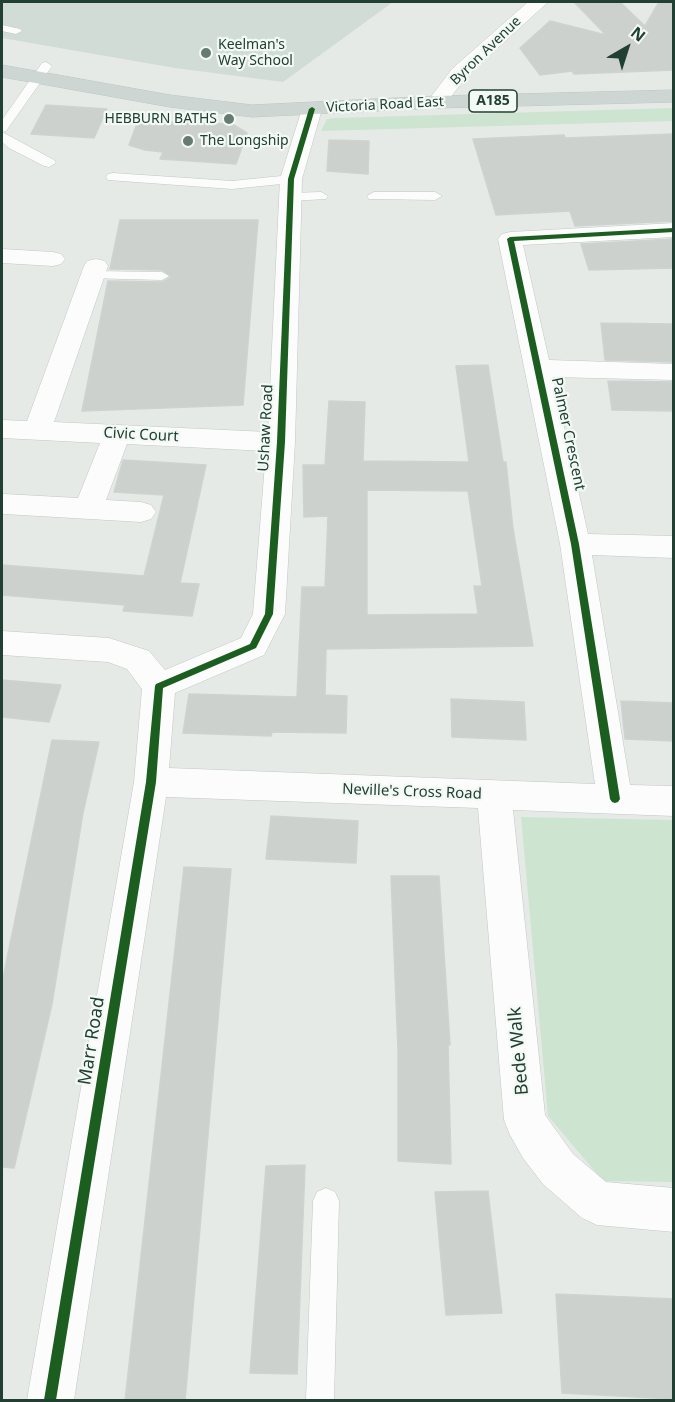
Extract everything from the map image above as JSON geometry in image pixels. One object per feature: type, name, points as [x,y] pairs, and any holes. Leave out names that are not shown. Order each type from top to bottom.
[{"type":"main road","name":"Victoria Road East","points":[[2,59],[41,72],[170,101],[252,111],[437,102],[674,96]]},
{"type":"main road","name":"Victoria Road East","points":[[2,71],[41,72]]},
{"type":"street","name":"Byron Avenue","points":[[437,102],[459,73],[538,2]]},
{"type":"street","name":"Ushaw Road","points":[[159,686],[253,646],[269,614],[281,442],[291,188],[312,109]]},
{"type":"street","name":"Palmer Crescent","points":[[615,799],[575,544],[510,239],[674,230]]},
{"type":"street","points":[[2,256],[53,259]]},
{"type":"street","points":[[37,431],[94,271]]},
{"type":"street","points":[[538,368],[674,372]]},
{"type":"street","name":"Civic Court","points":[[2,429],[281,442]]},
{"type":"street","points":[[89,507],[117,434]]},
{"type":"street","points":[[4,504],[89,507],[141,512]]},
{"type":"street","points":[[575,544],[674,547]]},
{"type":"street","points":[[2,642],[109,650],[138,660],[159,686]]},
{"type":"street","name":"Marr Road","points":[[51,1401],[151,782],[159,686]]},
{"type":"street","name":"Neville's Cross Road","points":[[151,782],[674,801]]},
{"type":"street","name":"Bede Walk","points":[[494,794],[525,1120],[558,1169],[597,1203],[674,1210]]},
{"type":"lane","points":[[2,28],[15,31]]},
{"type":"lane","points":[[2,128],[41,72]]},
{"type":"lane","points":[[2,136],[14,145],[49,163]]},
{"type":"lane","points":[[113,177],[291,188],[321,196]]},
{"type":"lane","points":[[374,196],[435,196]]},
{"type":"lane","points":[[94,271],[162,276]]},
{"type":"lane","points":[[320,1401],[326,1202]]},
{"type":"shaded area","name":"Keelman's Way School","points":[[2,2],[393,2],[283,82],[175,68],[2,38]]},
{"type":"green space","points":[[673,108],[673,121],[321,131],[327,119],[336,118]]},
{"type":"green space","points":[[521,817],[673,820],[673,1182],[603,1181],[548,1116]]},
{"type":"building","points":[[574,2],[620,2],[645,26],[659,2],[674,2],[674,70],[574,74],[572,71],[540,75],[520,48],[550,21],[606,35]]},
{"type":"building","points":[[46,105],[107,109],[94,138],[31,134]]},
{"type":"building","name":"The Longship","points":[[138,121],[232,124],[247,133],[236,164],[160,159],[163,152],[129,145]]},
{"type":"building","points":[[674,134],[674,221],[575,226],[570,211],[496,215],[473,139],[564,135],[565,138]]},
{"type":"building","points":[[329,140],[369,141],[368,174],[327,171]]},
{"type":"building","points":[[120,220],[258,220],[243,405],[82,411],[108,281],[162,282],[171,277],[162,270],[110,269]]},
{"type":"building","points":[[674,239],[674,268],[589,270],[581,244]]},
{"type":"building","points":[[601,323],[674,324],[674,362],[605,360]]},
{"type":"building","points":[[488,365],[503,462],[506,462],[513,529],[533,646],[326,649],[325,695],[347,696],[346,733],[272,732],[271,736],[183,733],[189,694],[297,697],[302,587],[325,587],[328,516],[304,517],[303,465],[325,465],[329,401],[365,402],[363,461],[469,462],[456,366]],"holes":[[[367,490],[468,491],[482,586],[474,586],[478,614],[367,615]]]},
{"type":"building","points":[[608,381],[674,382],[674,411],[612,410]]},
{"type":"building","points":[[123,460],[206,465],[180,583],[199,584],[192,616],[123,611],[125,605],[2,595],[2,565],[144,576],[164,495],[114,492]]},
{"type":"building","points":[[2,680],[61,685],[49,722],[2,717]]},
{"type":"building","points":[[451,699],[524,702],[526,740],[452,737]]},
{"type":"building","points":[[621,701],[674,703],[674,741],[625,739]]},
{"type":"building","points":[[52,740],[99,742],[83,813],[52,1004],[14,1168],[2,1167],[2,983]]},
{"type":"building","points":[[271,816],[358,821],[356,863],[266,859]]},
{"type":"building","points":[[184,867],[231,869],[185,1401],[125,1401]]},
{"type":"building","points":[[391,876],[439,876],[450,1045],[448,1045],[451,1164],[398,1161],[398,1050]]},
{"type":"building","points":[[305,1165],[297,1374],[250,1373],[266,1166]]},
{"type":"building","points":[[488,1191],[502,1313],[446,1315],[435,1192]]},
{"type":"building","points":[[556,1294],[674,1299],[674,1399],[562,1393]]},
{"type":"cycle path","points":[[50,1400],[151,782],[159,686],[253,646],[269,614],[281,442],[291,179],[312,109]]},
{"type":"cycle path","points":[[615,799],[575,544],[510,239],[674,230]]},
{"type":"place","name":"Keelman's Way School","points":[[206,53]]},
{"type":"place","name":"HEBBURN BATHS","points":[[229,119]]},
{"type":"place","name":"The Longship","points":[[188,141]]}]
